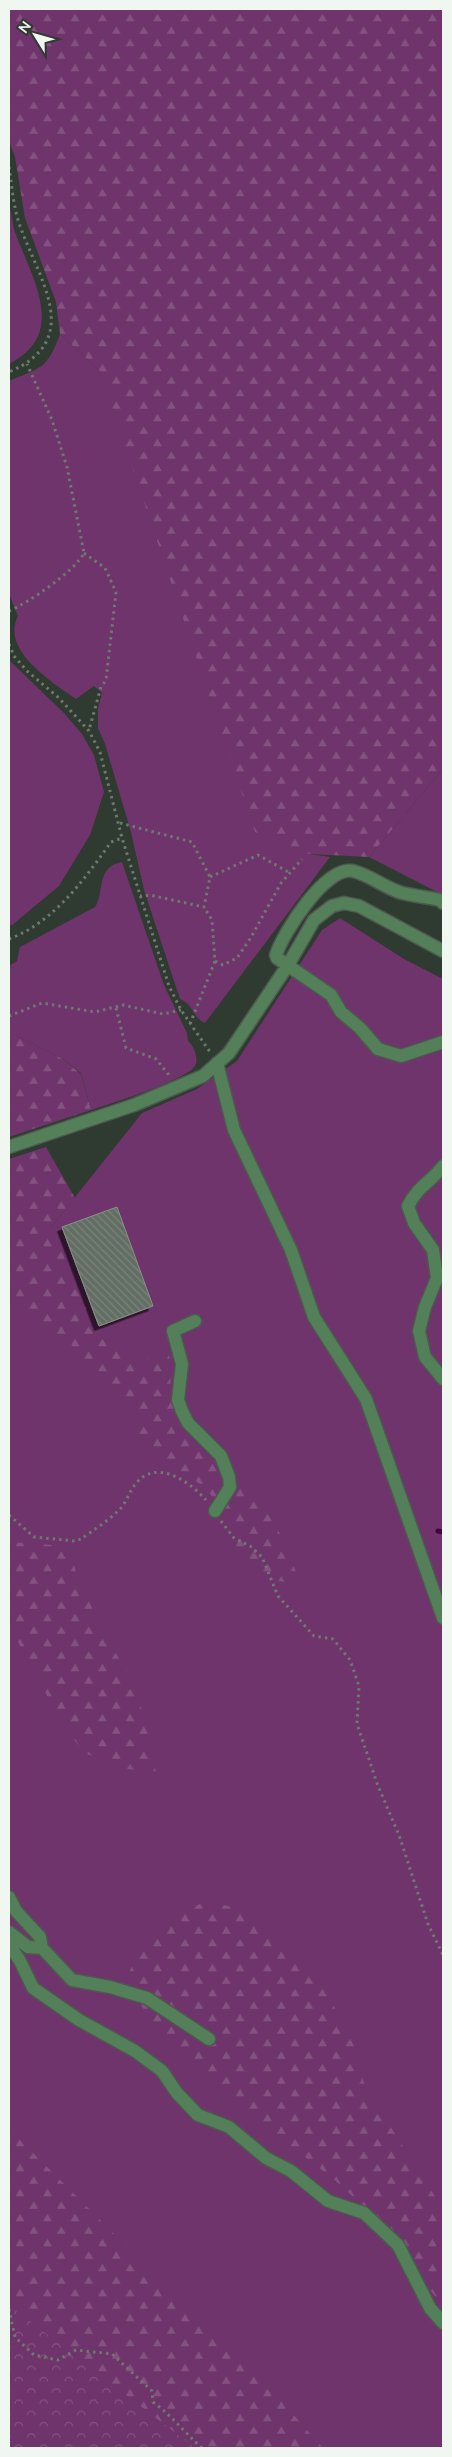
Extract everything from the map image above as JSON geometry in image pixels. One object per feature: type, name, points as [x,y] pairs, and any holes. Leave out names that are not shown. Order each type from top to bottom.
[{"type":"lane","points":[[443,903],[440,900],[402,893],[352,871],[335,874],[310,900],[277,952],[277,958],[332,995],[341,1012],[360,1028],[378,1049],[401,1056],[443,1042]]},
{"type":"lane","points":[[9,1147],[65,1130],[203,1076],[229,1052],[288,966],[314,920],[332,906],[344,903],[359,906],[443,951]]},
{"type":"lane","points":[[217,1063],[234,1130],[291,1250],[314,1317],[366,1399],[443,1618]]},
{"type":"lane","points":[[443,1166],[434,1178],[415,1192],[408,1206],[414,1222],[433,1250],[437,1278],[425,1307],[419,1331],[425,1357],[443,1379]]},
{"type":"lane","points":[[196,1321],[173,1331],[182,1364],[178,1400],[188,1423],[221,1456],[229,1477],[230,1487],[215,1511]]},
{"type":"lane","points":[[9,1897],[16,1912],[40,1938],[42,1948],[72,1980],[110,1987],[147,1998],[209,2039]]},
{"type":"lane","points":[[9,1932],[28,1947],[42,1948]]},
{"type":"lane","points":[[9,1944],[20,1961],[33,1988],[79,2020],[127,2046],[162,2071],[177,2093],[198,2115],[229,2127],[247,2139],[266,2158],[291,2171],[328,2201],[364,2213],[398,2245],[434,2315],[443,2323]]},
{"type":"path","points":[[9,166],[18,221],[49,302],[51,320],[49,338],[45,347],[27,364],[9,372]]},
{"type":"path","points":[[9,192],[14,192]]},
{"type":"path","points":[[27,364],[52,420],[66,467],[84,553],[106,568],[116,592],[106,680],[101,687],[89,731]]},
{"type":"path","points":[[9,611],[26,604],[39,594],[78,562],[84,553]]},
{"type":"path","points":[[9,644],[14,656],[27,671],[59,698],[89,731],[106,771],[120,823],[122,838],[170,986],[181,1010],[217,1063]]},
{"type":"path","points":[[120,823],[192,842],[210,877],[204,907],[212,920],[215,961],[190,1024]]},
{"type":"path","points":[[9,939],[45,918],[64,902],[111,842],[122,838]]},
{"type":"path","points":[[210,877],[258,855],[290,873]]},
{"type":"path","points":[[215,961],[223,965],[237,958],[250,939],[281,883],[302,859]]},
{"type":"path","points":[[140,896],[150,895],[204,907]]},
{"type":"path","points":[[9,1016],[42,1003],[95,1012],[124,1005],[163,1014],[181,1010]]},
{"type":"path","points":[[116,1008],[126,1048],[156,1059],[177,1087]]},
{"type":"path","points":[[9,1515],[34,1537],[75,1541],[81,1539],[118,1512],[138,1481],[145,1475],[159,1472],[176,1477],[199,1492],[215,1511],[228,1532],[234,1538],[250,1546],[262,1557],[278,1596],[314,1636],[333,1639],[350,1660],[359,1686],[356,1724],[378,1786],[400,1834],[428,1924],[443,1955]]},
{"type":"path","points":[[9,2309],[15,2337],[34,2355],[58,2360],[76,2350],[112,2354],[152,2391],[154,2402],[174,2418],[184,2431],[202,2448]]},
{"type":"green space","points":[[9,9],[443,9],[443,769],[369,857],[309,854],[255,832],[100,371],[60,334],[56,302],[25,218],[15,157],[9,141]]},
{"type":"green space","points":[[9,202],[14,229],[35,283],[42,320],[38,336],[28,351],[9,364]]},
{"type":"green space","points":[[60,334],[100,371],[309,854],[330,857],[205,1023],[198,1018],[188,1004],[180,999],[144,890],[131,832],[105,744],[98,728],[98,709],[102,693],[94,686],[76,699],[43,675],[22,653],[16,641],[14,629],[18,616],[9,594],[9,381],[29,373],[47,361]]},
{"type":"green space","points":[[9,660],[64,713],[82,734],[94,755],[104,792],[90,835],[59,886],[11,926],[9,920]]},
{"type":"green space","points":[[443,769],[443,895],[369,857]]},
{"type":"green space","points":[[122,862],[164,985],[187,1033],[188,1041],[194,1049],[196,1063],[189,1072],[178,1078],[91,1110],[81,1073],[63,1059],[9,1032],[9,966],[17,961],[20,947],[95,907],[104,875],[113,865]]},
{"type":"green space","points":[[340,918],[404,959],[443,979],[443,2448],[185,2448],[9,2313],[9,1280],[142,1113],[197,1089],[237,1061],[322,930]]},
{"type":"green space","points":[[9,1032],[63,1059],[81,1074],[91,1110],[9,1137]]},
{"type":"green space","points":[[46,1147],[75,1198],[51,1227],[93,1324],[129,1364],[169,1352],[171,1391],[178,1416],[212,1452],[247,1482],[277,1527],[301,1584],[278,1581],[243,1567],[223,1516],[207,1488],[164,1462],[133,1436],[139,1415],[103,1381],[66,1339],[9,1304],[9,1159]]},
{"type":"green space","points":[[9,1542],[69,1546],[76,1572],[103,1632],[133,1682],[144,1716],[156,1772],[127,1769],[87,1754],[66,1731],[9,1625]]},
{"type":"green space","points":[[206,1901],[246,1910],[322,1983],[353,2043],[365,2087],[443,2209],[443,2309],[440,2302],[406,2262],[374,2216],[337,2182],[214,2086],[174,2048],[138,2002],[130,1970],[148,1938],[174,1917]]},
{"type":"green space","points":[[9,2124],[21,2141],[275,2394],[323,2448],[16,2448],[9,2426]]},
{"type":"green space","points":[[9,2305],[195,2448],[9,2448]]},
{"type":"building","points":[[117,1207],[153,1306],[99,1326],[62,1227]]},
{"type":"waterway","points":[[438,1531],[443,1532]]}]
